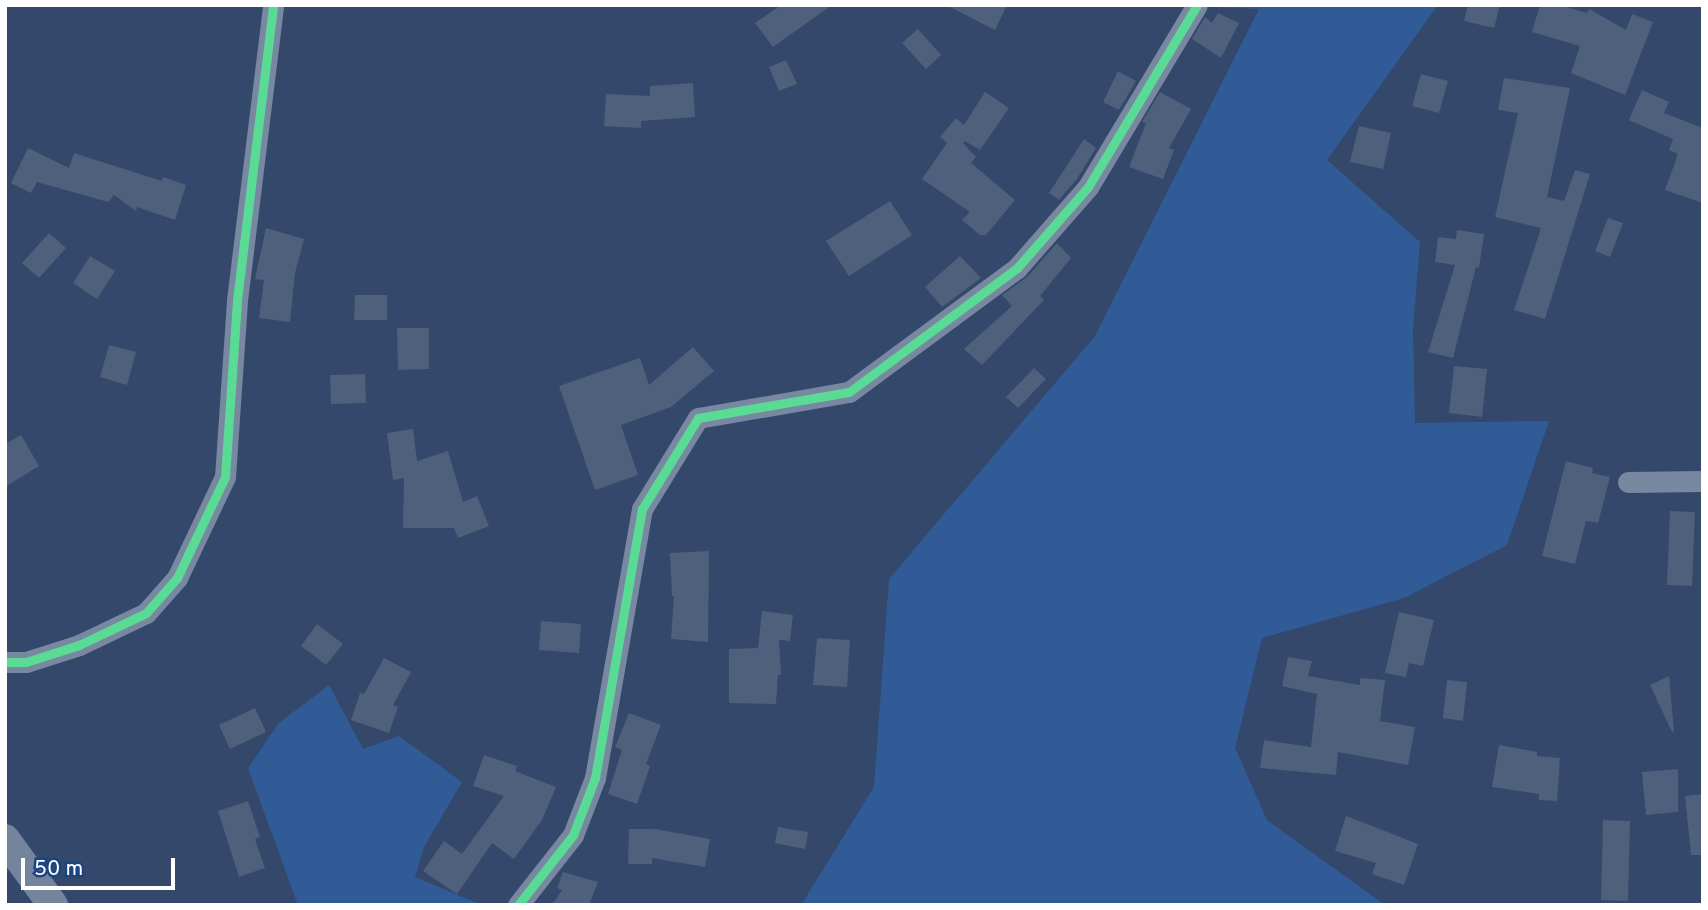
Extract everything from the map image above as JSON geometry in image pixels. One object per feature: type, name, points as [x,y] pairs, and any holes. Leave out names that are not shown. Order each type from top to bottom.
[{"type":"street","points":[[5,662],[26,662],[79,645],[146,613],[177,578],[225,477],[237,300],[273,5]]},
{"type":"street","points":[[518,905],[573,835],[595,778],[642,509],[698,418],[849,392],[1017,268],[1088,187],[1197,5]]},
{"type":"street","points":[[1628,482],[1703,481]]},
{"type":"street","points":[[5,839],[53,905]]},
{"type":"shaded area","points":[[1171,5],[1438,5],[1327,160],[1420,242],[1413,330],[1415,423],[1549,421],[1507,545],[1404,598],[1262,638],[1235,748],[1267,820],[1385,905],[801,905],[874,787],[889,579],[1095,336],[1259,9]]},
{"type":"shaded area","points":[[329,685],[363,749],[399,736],[462,782],[424,847],[415,877],[482,905],[298,905],[248,768],[279,723]]},
{"type":"building","points":[[781,5],[832,5],[773,47],[755,23]]},
{"type":"building","points":[[946,5],[1007,5],[995,30]]},
{"type":"building","points":[[1468,5],[1500,5],[1494,28],[1464,21]]},
{"type":"building","points":[[1540,5],[1560,5],[1587,13],[1589,9],[1626,30],[1632,14],[1653,22],[1625,95],[1571,73],[1580,46],[1532,32]]},
{"type":"building","points":[[1218,13],[1239,23],[1221,58],[1192,39],[1205,17],[1212,23]]},
{"type":"building","points":[[918,29],[941,55],[926,69],[902,43]]},
{"type":"building","points":[[786,60],[797,84],[779,91],[769,67]]},
{"type":"building","points":[[1118,71],[1136,81],[1119,110],[1103,102]]},
{"type":"building","points":[[1421,74],[1448,81],[1439,113],[1412,106]]},
{"type":"building","points":[[1504,78],[1570,88],[1547,197],[1564,201],[1575,170],[1590,174],[1545,319],[1514,310],[1541,228],[1495,217],[1518,113],[1498,110]]},
{"type":"building","points":[[693,83],[695,117],[641,121],[641,128],[604,126],[606,94],[650,96],[650,86]]},
{"type":"building","points":[[1642,90],[1669,102],[1664,113],[1703,128],[1703,203],[1665,190],[1678,154],[1669,150],[1673,139],[1629,120]]},
{"type":"building","points":[[985,92],[1009,108],[980,150],[965,141],[963,143],[976,157],[971,163],[1015,200],[986,235],[980,235],[962,220],[970,212],[922,179],[947,143],[940,137],[956,118],[964,125]]},
{"type":"building","points":[[1160,92],[1191,109],[1169,148],[1174,150],[1163,179],[1129,167],[1146,123],[1142,122]]},
{"type":"building","points":[[1359,126],[1391,133],[1383,169],[1350,162]]},
{"type":"building","points":[[1084,139],[1096,148],[1077,179],[1059,200],[1049,193]]},
{"type":"building","points":[[28,148],[69,168],[74,153],[162,181],[163,177],[186,185],[175,220],[137,207],[136,211],[114,195],[108,202],[37,182],[31,193],[11,183]]},
{"type":"building","points":[[890,201],[912,235],[849,276],[826,241]]},
{"type":"building","points":[[1608,218],[1623,223],[1610,257],[1595,251]]},
{"type":"building","points":[[266,228],[304,239],[295,273],[290,322],[259,318],[264,280],[255,279]]},
{"type":"building","points":[[1457,230],[1484,234],[1479,268],[1476,267],[1453,358],[1428,352],[1455,265],[1435,262],[1438,237],[1456,239]]},
{"type":"building","points":[[49,233],[66,248],[39,278],[22,263]]},
{"type":"building","points":[[1057,243],[1071,258],[1040,296],[1044,300],[982,365],[964,349],[1012,306],[1002,295],[1027,277]]},
{"type":"building","points":[[90,256],[115,271],[97,299],[73,283]]},
{"type":"building","points":[[960,256],[981,278],[942,307],[925,287]]},
{"type":"building","points":[[355,295],[387,295],[387,320],[354,320]]},
{"type":"building","points":[[397,328],[429,328],[429,369],[398,370]]},
{"type":"building","points":[[109,345],[136,352],[127,385],[100,377]]},
{"type":"building","points":[[693,347],[714,371],[671,407],[621,425],[638,475],[595,490],[559,386],[640,358],[649,385]]},
{"type":"building","points":[[1454,366],[1487,369],[1482,417],[1449,413]]},
{"type":"building","points":[[1034,368],[1046,379],[1018,408],[1006,397]]},
{"type":"building","points":[[365,374],[366,403],[331,404],[330,375]]},
{"type":"building","points":[[413,429],[417,461],[448,451],[463,502],[477,496],[489,526],[458,538],[454,528],[403,528],[404,478],[393,480],[387,433]]},
{"type":"building","points":[[21,435],[39,466],[5,487],[5,444]]},
{"type":"building","points":[[1566,461],[1593,468],[1592,473],[1610,477],[1598,523],[1586,521],[1575,564],[1542,556]]},
{"type":"building","points":[[1670,511],[1695,512],[1692,586],[1667,585]]},
{"type":"building","points":[[709,551],[708,642],[671,639],[674,596],[670,553]]},
{"type":"building","points":[[762,611],[793,615],[790,641],[779,640],[781,675],[778,675],[776,704],[729,703],[729,649],[758,648]]},
{"type":"building","points":[[1399,612],[1434,620],[1423,666],[1409,663],[1406,677],[1385,673]]},
{"type":"building","points":[[541,621],[581,624],[579,653],[539,650]]},
{"type":"building","points":[[317,624],[343,644],[326,665],[301,646]]},
{"type":"building","points":[[817,638],[850,640],[847,687],[813,685]]},
{"type":"building","points":[[1288,657],[1312,661],[1308,676],[1360,685],[1360,678],[1385,680],[1380,721],[1415,727],[1408,765],[1338,752],[1336,775],[1260,768],[1264,740],[1311,747],[1317,694],[1282,686]]},
{"type":"building","points":[[384,658],[411,672],[393,705],[398,707],[389,733],[351,720],[360,693],[364,694]]},
{"type":"building","points":[[1669,676],[1674,731],[1672,732],[1650,685]]},
{"type":"building","points":[[1447,680],[1467,682],[1463,721],[1443,718]]},
{"type":"building","points":[[255,708],[266,732],[230,749],[219,725]]},
{"type":"building","points":[[629,713],[661,725],[646,764],[650,766],[637,804],[608,794],[622,750],[615,747]]},
{"type":"building","points":[[1499,745],[1537,752],[1537,756],[1560,758],[1557,801],[1539,800],[1539,794],[1492,787]]},
{"type":"building","points":[[484,755],[517,766],[515,771],[556,787],[542,820],[514,859],[492,843],[457,894],[423,871],[444,841],[462,854],[504,796],[473,786]]},
{"type":"building","points":[[1678,769],[1678,812],[1646,815],[1642,772]]},
{"type":"building","points":[[1703,794],[1703,855],[1691,855],[1685,796]]},
{"type":"building","points":[[248,801],[260,837],[255,839],[265,868],[239,877],[218,811]]},
{"type":"building","points":[[1346,816],[1418,844],[1404,885],[1372,874],[1376,863],[1335,851]]},
{"type":"building","points":[[1603,820],[1630,821],[1628,901],[1601,900]]},
{"type":"building","points":[[778,827],[808,832],[805,849],[775,843]]},
{"type":"building","points":[[629,829],[655,829],[710,839],[705,867],[652,858],[652,864],[628,864]]},
{"type":"building","points":[[563,872],[598,882],[589,905],[552,905],[562,890],[557,888]]},
{"type":"cycle path","points":[[5,662],[26,662],[79,645],[146,613],[177,578],[225,477],[237,300],[273,5]]},
{"type":"cycle path","points":[[518,905],[573,835],[595,778],[642,509],[698,418],[849,392],[1017,268],[1088,187],[1197,5]]}]
